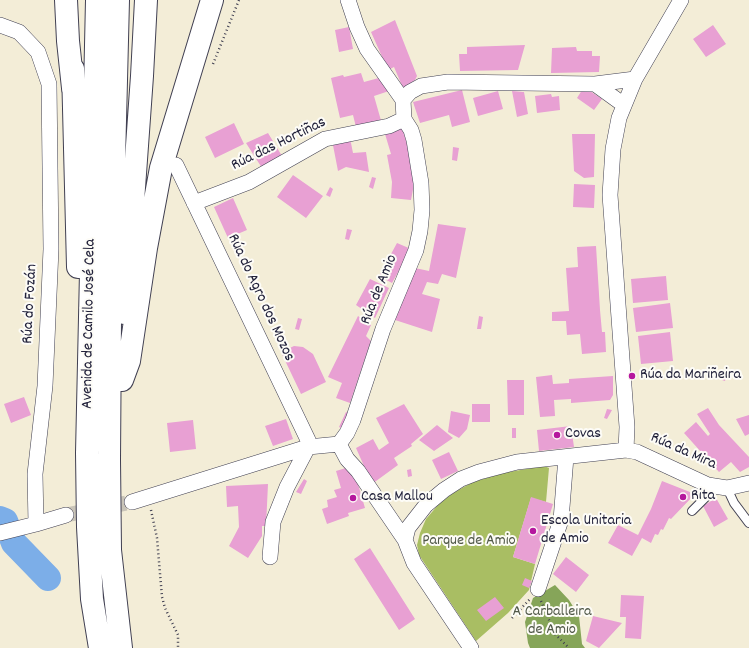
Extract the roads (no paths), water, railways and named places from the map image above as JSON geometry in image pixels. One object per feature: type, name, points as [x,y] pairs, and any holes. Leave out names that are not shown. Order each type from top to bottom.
[{"type":"highway","points":[[66,0],[68,41],[73,88]]},
{"type":"highway","points":[[76,0],[73,88],[78,277],[90,306]]},
{"type":"highway","name":"Avenida de Camilo José Cela","points":[[97,0],[90,306],[88,527],[92,599],[100,648]]},
{"type":"highway","name":"Avenida de Camilo José Cela","points":[[118,0],[110,313],[109,460],[110,550],[121,648]]},
{"type":"highway","points":[[109,460],[121,445],[124,325],[146,0]]},
{"type":"highway","points":[[122,380],[129,361],[146,248],[161,168],[212,0]]},
{"type":"street","points":[[348,0],[357,27],[367,49],[403,100],[410,92],[421,86],[448,82],[595,84],[635,79]]},
{"type":"street","points":[[405,540],[408,528],[426,505],[444,490],[461,479],[498,466],[626,450],[627,427],[610,195],[613,149],[619,118],[635,79],[680,0]]},
{"type":"street","name":"Rúa do Fozán","points":[[0,25],[19,32],[38,52],[49,84],[51,250],[45,386],[29,526]]},
{"type":"street","points":[[595,84],[624,105]]},
{"type":"street","name":"Rúa de Amio","points":[[339,444],[353,420],[383,329],[416,250],[420,231],[422,210],[421,183],[414,140],[411,130],[404,119],[403,100]]},
{"type":"street","name":"Rúa das Hortiñas","points":[[194,203],[249,182],[325,139],[389,126],[404,119]]},
{"type":"street","name":"Rúa do Agro dos Mozos","points":[[176,165],[308,440],[308,447]]},
{"type":"street","points":[[138,500],[308,447],[339,444],[347,459],[358,471],[405,540],[414,563],[471,648]]},
{"type":"street","points":[[270,557],[273,522],[287,487],[308,447]]},
{"type":"street","name":"Rúa da Mira","points":[[626,450],[636,452],[708,485],[720,487],[749,482]]},
{"type":"street","points":[[534,595],[561,520],[566,457]]},
{"type":"street","points":[[0,533],[66,515]]},
{"type":"lane","points":[[692,511],[708,495],[720,487],[749,523]]},
{"type":"waterway","points":[[0,519],[5,521],[14,543],[48,578]]},
{"type":"tunnel","points":[[66,515],[132,502]]},
{"type":"place","name":"Rúa da Mariñeira","points":[[632,376]]},
{"type":"place","name":"Covas","points":[[557,435]]},
{"type":"place","name":"Rita","points":[[683,497]]},
{"type":"place","name":"Casa Mallou","points":[[353,498]]},
{"type":"place","name":"Escola Unitaria de Amio","points":[[533,531]]},
{"type":"park label","name":"Parque de Amio","points":[[469,542]]},
{"type":"park label","name":"A Carballeira de Amio","points":[[552,622]]}]
